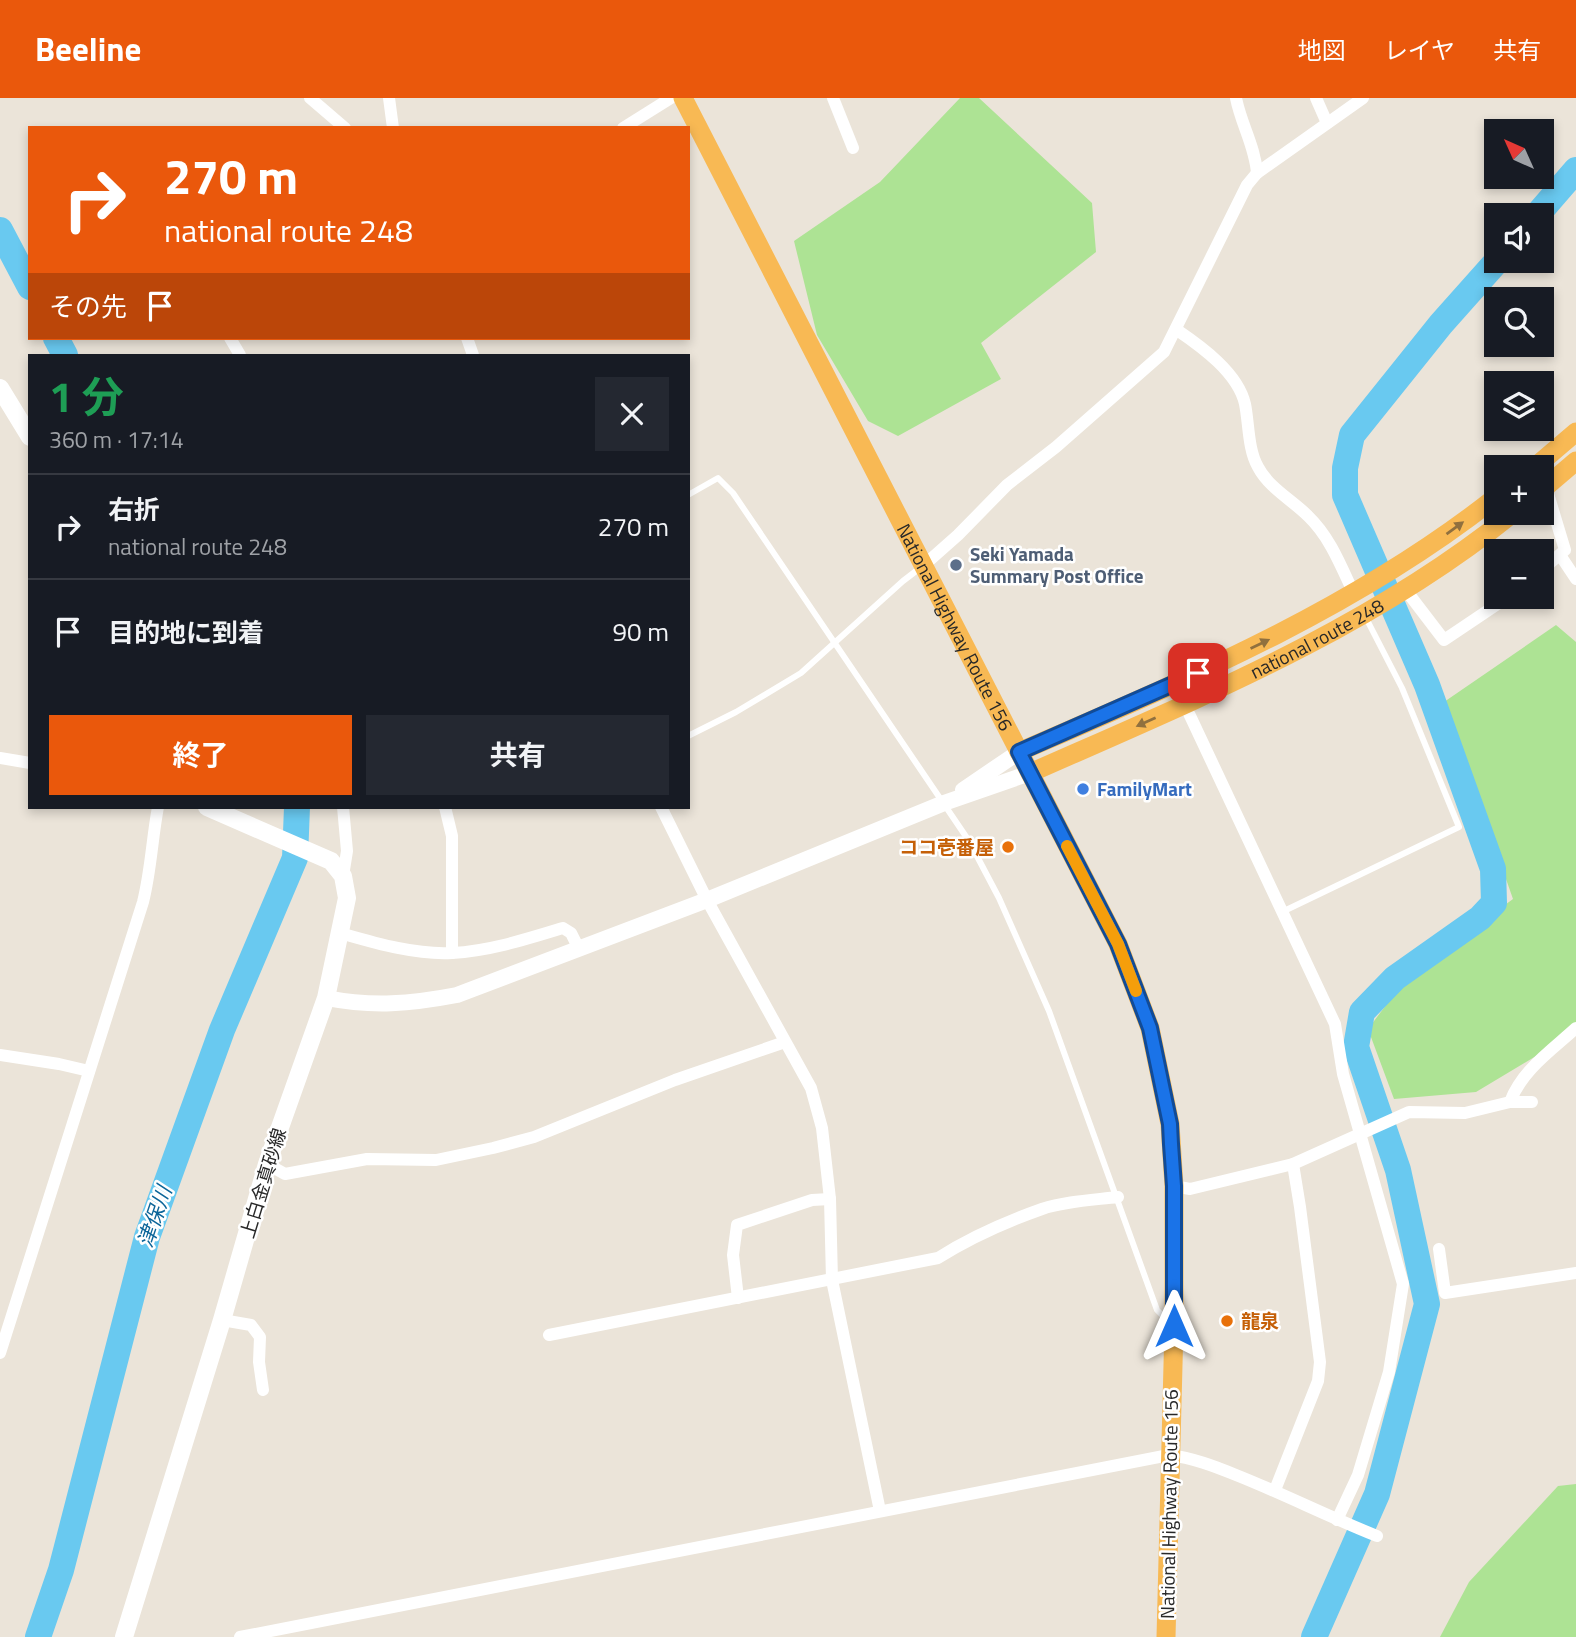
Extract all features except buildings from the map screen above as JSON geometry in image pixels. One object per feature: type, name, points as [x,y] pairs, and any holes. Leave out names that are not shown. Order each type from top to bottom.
[{"type":"highway","name":"National Highway Route 156","points":[[684,98],[1118,944],[1150,1028],[1170,1124],[1174,1186],[1174,1326],[1166,1637]]},
{"type":"highway","points":[[1549,455],[1576,432]]},
{"type":"highway","points":[[1554,479],[1576,460]]},
{"type":"highway","name":"national route 248","points":[[1019,752],[1266,641],[1354,594],[1418,554],[1484,506]]},
{"type":"highway","name":"national route 248","points":[[1030,773],[1185,705],[1364,615],[1451,559],[1497,525]]},
{"type":"main road","points":[[0,388],[6,411],[28,435]]},
{"type":"main road","points":[[212,809],[331,861],[343,876]]},
{"type":"main road","name":"上白金真砂線","points":[[124,1637],[267,1164],[326,998],[347,898],[343,876]]},
{"type":"street","points":[[310,98],[343,126]]},
{"type":"street","points":[[389,98],[393,126]]},
{"type":"street","points":[[626,126],[671,98]]},
{"type":"street","points":[[833,98],[853,148]]},
{"type":"street","points":[[1236,98],[1256,153],[1257,173]]},
{"type":"street","points":[[1316,98],[1327,123]]},
{"type":"street","points":[[923,566],[1007,485],[1056,447],[1164,352],[1177,330],[1234,206],[1247,185],[1257,173],[1363,98]]},
{"type":"street","points":[[1177,330],[1201,346],[1225,369],[1244,400],[1257,467],[1272,485],[1308,515],[1326,537],[1354,594]]},
{"type":"street","points":[[1554,518],[1565,550],[1554,560]]},
{"type":"street","points":[[1560,555],[1576,579]]},
{"type":"street","points":[[1405,589],[1444,640],[1490,609]]},
{"type":"street","points":[[1185,705],[1335,1024],[1343,1074],[1363,1133],[1403,1284],[1389,1372],[1359,1475],[1341,1522]]},
{"type":"street","points":[[944,803],[1019,752]]},
{"type":"street","points":[[0,758],[28,763]]},
{"type":"street","points":[[326,998],[361,1005],[418,1002],[457,995],[707,900],[944,803],[1030,773]]},
{"type":"street","points":[[0,1353],[143,902],[150,874],[151,843],[158,809]]},
{"type":"street","points":[[343,809],[346,851],[343,876]]},
{"type":"street","points":[[445,809],[452,836],[452,953]]},
{"type":"street","points":[[662,809],[707,900],[811,1088],[822,1128],[830,1199],[832,1280],[880,1511]]},
{"type":"street","points":[[340,933],[404,948],[452,953],[490,948],[563,928],[571,933],[579,949]]},
{"type":"street","points":[[1510,1102],[1515,1088],[1530,1069],[1576,1028]]},
{"type":"street","points":[[267,1164],[285,1174],[367,1159],[436,1160],[493,1149],[534,1138],[675,1080],[785,1042]]},
{"type":"street","points":[[0,1055],[59,1063],[89,1071]]},
{"type":"street","points":[[1174,1186],[1190,1189],[1293,1164],[1409,1112],[1465,1113],[1510,1102],[1532,1102]]},
{"type":"street","points":[[1275,1490],[1318,1381],[1320,1363],[1293,1164]]},
{"type":"street","points":[[549,1335],[938,1258],[956,1246],[1042,1209],[1118,1197]]},
{"type":"street","points":[[738,1298],[733,1255],[737,1225],[812,1200],[830,1199]]},
{"type":"street","points":[[1439,1249],[1445,1293],[1576,1273]]},
{"type":"street","points":[[222,1320],[251,1325],[260,1337],[259,1362],[263,1390]]},
{"type":"street","points":[[240,1637],[1169,1455],[1191,1458],[1275,1490],[1377,1536]]},
{"type":"lane","points":[[690,494],[718,478],[733,494],[969,841],[999,898],[1049,1011],[1157,1310],[1174,1326]]},
{"type":"lane","points":[[690,735],[736,712],[801,673],[835,645],[903,580],[923,566]]},
{"type":"lane","points":[[1284,911],[1459,827],[1402,688],[1364,615]]},
{"type":"green space","points":[[960,98],[979,98],[1092,203],[1096,252],[981,343],[1001,379],[898,436],[868,421],[817,335],[794,241],[880,182]]},
{"type":"green space","points":[[1556,625],[1576,642],[1576,1032],[1476,1092],[1394,1099],[1368,1029],[1408,976],[1513,899],[1444,702]]},
{"type":"green space","points":[[1576,1484],[1576,1637],[1440,1637],[1469,1582],[1558,1486]]},
{"type":"waterway","points":[[1547,203],[1576,170]]},
{"type":"waterway","name":"津保川","points":[[0,230],[28,283]]},
{"type":"waterway","points":[[1314,1637],[1377,1494],[1427,1304],[1398,1170],[1356,1047],[1362,1012],[1395,978],[1480,918],[1494,903],[1493,869],[1427,685],[1345,495],[1345,468],[1352,435],[1441,324],[1486,273]]},
{"type":"waterway","name":"津保川","points":[[57,340],[64,354]]},
{"type":"waterway","name":"津保川","points":[[38,1637],[61,1570],[147,1237],[222,1030],[295,858],[297,809]]},
{"type":"slow traffic","points":[[1067,846],[1118,944],[1136,991]]},
{"type":"place","name":"Seki Yamada Summary Post Office","points":[[956,565]]},
{"type":"place","name":"FamilyMart","points":[[1083,789]]},
{"type":"place","name":"ココ壱番屋","points":[[1008,847]]},
{"type":"place","name":"龍泉","points":[[1227,1321]]},
{"type":"route","points":[[1174,1326],[1174,1186],[1170,1124],[1150,1028],[1118,944],[1019,752],[1198,673]]}]
